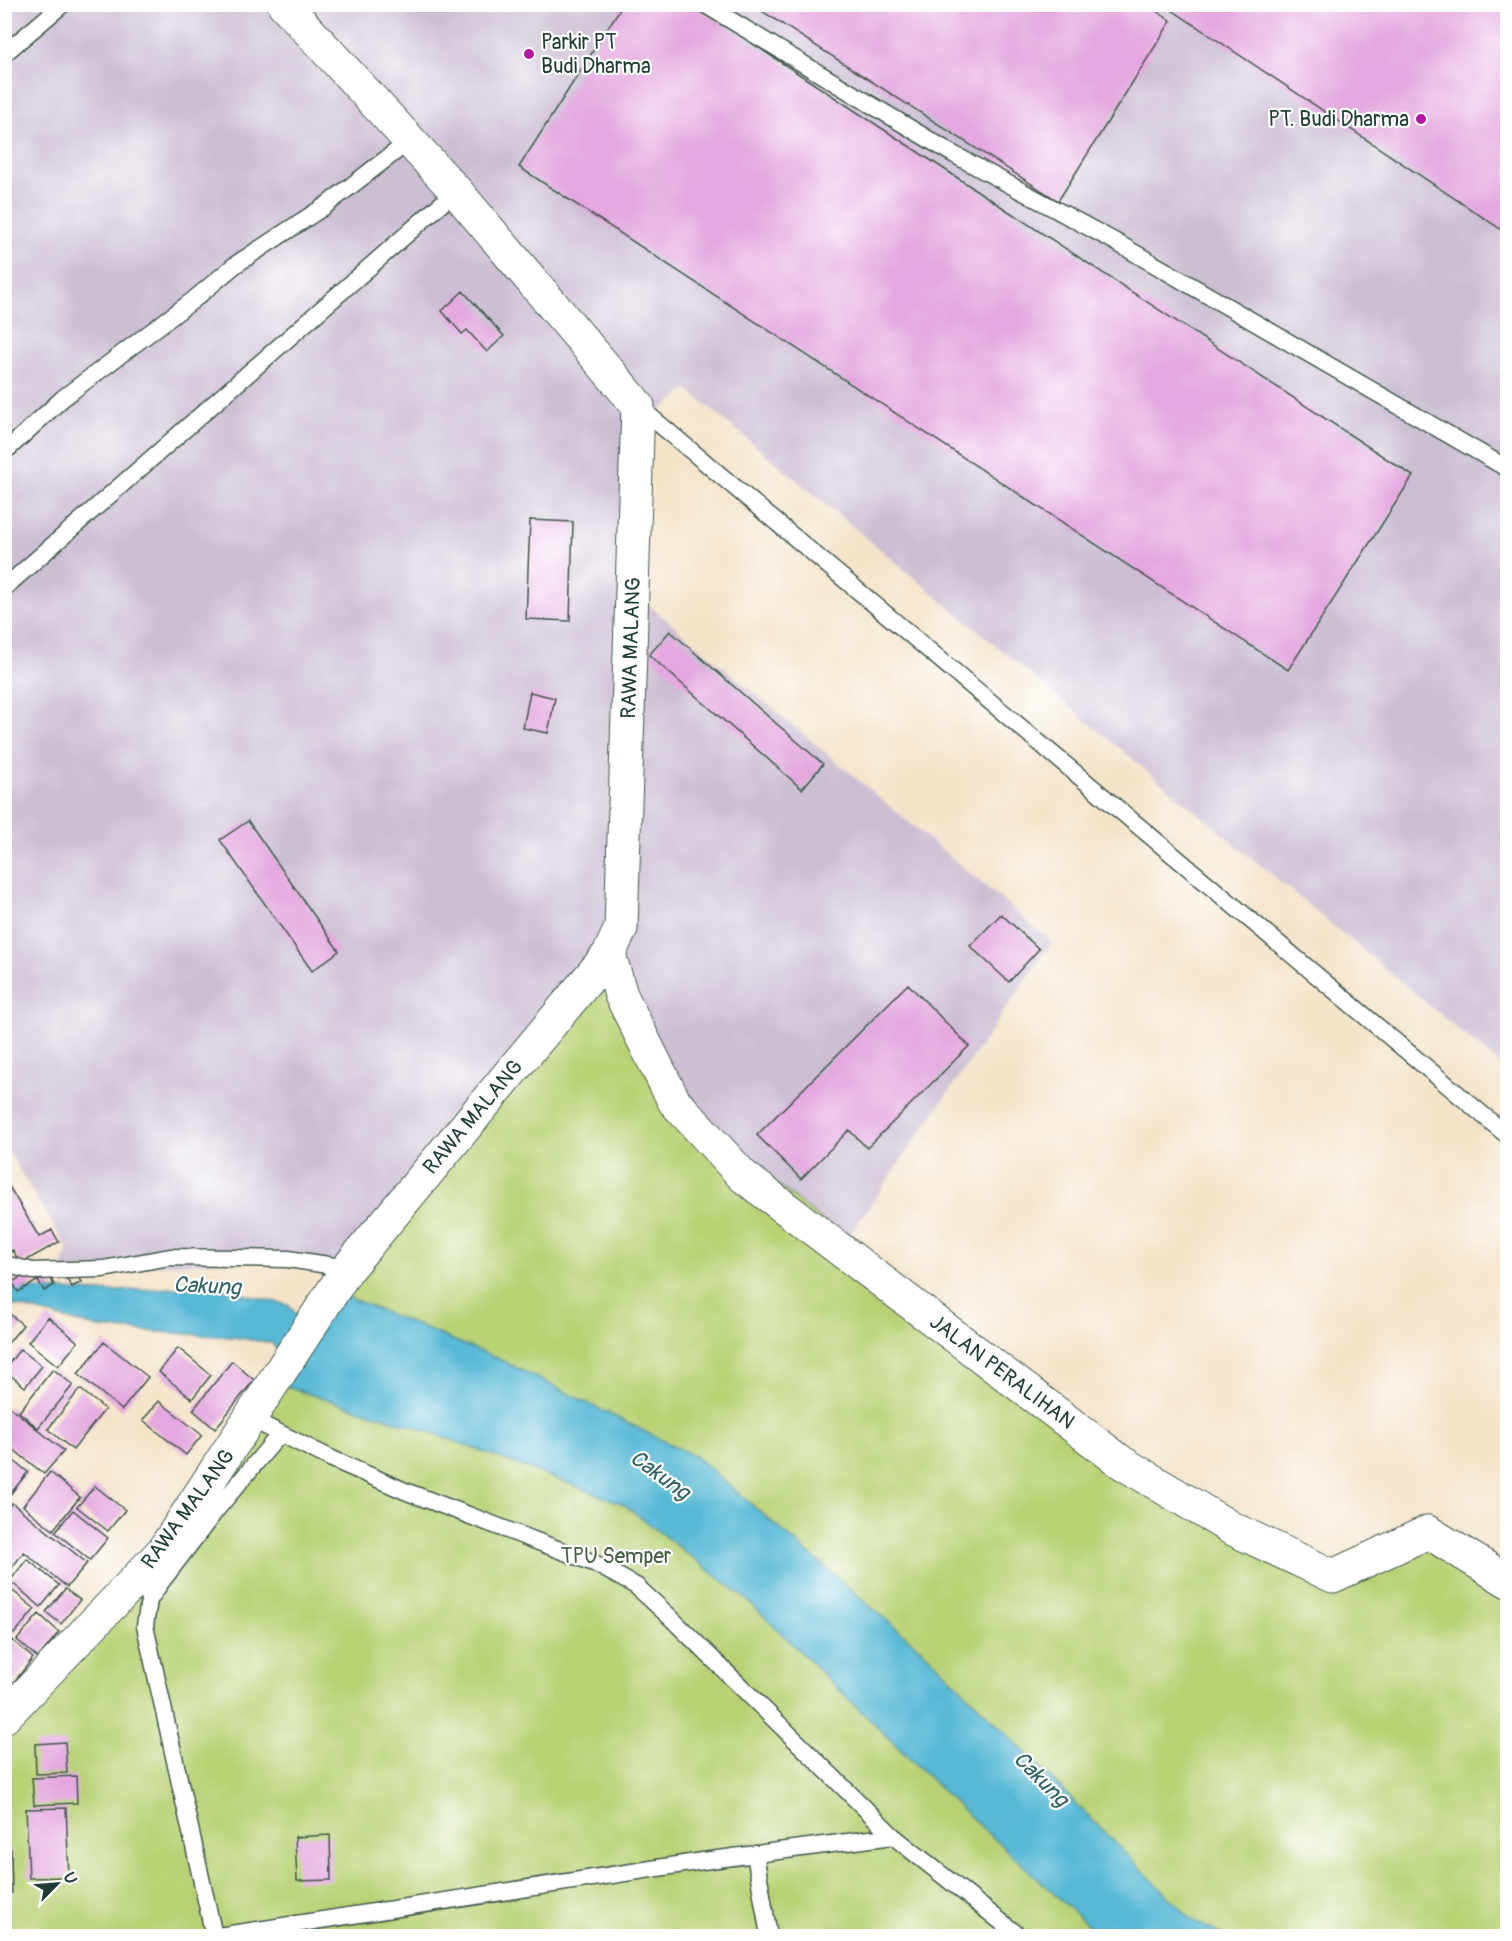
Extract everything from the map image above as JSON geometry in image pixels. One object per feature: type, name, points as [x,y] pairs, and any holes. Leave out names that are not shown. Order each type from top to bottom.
[{"type":"street","points":[[284,4],[408,142],[456,191],[638,406]]},
{"type":"street","name":"RAWA MALANG","points":[[4,1717],[162,1551],[251,1419],[343,1275],[609,954],[618,938],[623,912],[638,406]]},
{"type":"street","name":"JALAN PERALIHAN","points":[[609,954],[621,995],[674,1101],[743,1176],[1121,1462],[1231,1528],[1333,1576],[1428,1532],[1508,1581]]},
{"type":"lane","points":[[4,54],[63,4]]},
{"type":"lane","points":[[704,4],[953,154],[1114,241],[1508,469]]},
{"type":"lane","points":[[9,448],[63,398],[192,301],[235,265],[324,206],[408,142]]},
{"type":"lane","points":[[4,588],[456,191]]},
{"type":"lane","points":[[638,406],[1508,1136]]},
{"type":"lane","points":[[4,1264],[33,1271],[103,1269],[170,1257],[288,1259],[343,1275]]},
{"type":"lane","points":[[251,1419],[405,1491],[594,1563],[636,1586],[893,1836],[1019,1936]]},
{"type":"lane","points":[[214,1936],[145,1626],[145,1613],[159,1585],[195,1537],[280,1434]]},
{"type":"lane","points":[[218,1936],[755,1854],[893,1836]]},
{"type":"lane","points":[[755,1854],[769,1936]]},
{"type":"shaded area","points":[[4,5],[1507,5],[1507,1070],[687,389],[638,428],[626,586],[1052,942],[840,1249],[348,1268],[278,1259],[61,1270],[68,1250],[4,1144]]},
{"type":"green space","name":"TPU Semper","points":[[609,954],[674,1101],[1121,1462],[1333,1576],[1428,1532],[1507,1581],[1507,1936],[5,1936],[4,1713],[163,1551],[274,1383]]},
{"type":"water","points":[[4,1285],[16,1288],[100,1292],[210,1286],[288,1305],[304,1323],[284,1360],[272,1343],[233,1337],[100,1328],[5,1303]]},
{"type":"water","name":"Cakung","points":[[333,1291],[499,1359],[696,1457],[931,1658],[1192,1920],[1224,1936],[1100,1936],[954,1802],[745,1598],[623,1504],[425,1430],[274,1383]]},
{"type":"building","points":[[623,4],[692,4],[1413,476],[1288,670],[519,167]]},
{"type":"building","points":[[751,4],[1146,4],[1171,21],[1058,201]]},
{"type":"building","name":"PT. Budi Dharma","points":[[1163,4],[1508,4],[1508,234]]},
{"type":"building","points":[[463,291],[504,336],[487,352],[467,330],[462,334],[442,311]]},
{"type":"building","points":[[530,520],[573,522],[570,621],[526,619]]},
{"type":"building","points":[[670,631],[823,764],[802,789],[649,655]]},
{"type":"building","points":[[530,692],[555,698],[548,733],[523,728]]},
{"type":"building","points":[[248,821],[339,951],[312,971],[220,840]]},
{"type":"building","points":[[1001,914],[1039,949],[1009,982],[970,946]]},
{"type":"building","points":[[908,984],[969,1046],[867,1148],[849,1130],[801,1179],[757,1135]]},
{"type":"building","points":[[4,1178],[39,1237],[52,1230],[59,1242],[20,1264],[13,1250],[4,1254]]},
{"type":"building","points":[[32,1271],[37,1281],[18,1292],[12,1282]]},
{"type":"building","points":[[76,1272],[82,1282],[72,1287],[66,1278]]},
{"type":"building","points":[[49,1275],[54,1285],[44,1291],[38,1281]]},
{"type":"building","points":[[4,1309],[23,1325],[4,1348]]},
{"type":"building","points":[[48,1317],[78,1342],[58,1366],[28,1342]]},
{"type":"building","points":[[104,1342],[148,1377],[122,1410],[78,1374]]},
{"type":"building","points":[[178,1348],[211,1375],[192,1399],[159,1372]]},
{"type":"building","points":[[20,1349],[42,1366],[25,1387],[4,1370]]},
{"type":"building","points":[[232,1361],[254,1380],[215,1429],[193,1410]]},
{"type":"building","points":[[53,1369],[73,1385],[38,1428],[19,1412]]},
{"type":"building","points":[[80,1389],[105,1409],[73,1450],[48,1429]]},
{"type":"building","points":[[159,1401],[202,1435],[186,1455],[143,1420]]},
{"type":"building","points":[[10,1407],[64,1451],[44,1474],[4,1442],[4,1413]]},
{"type":"building","points":[[4,1453],[28,1472],[4,1502]]},
{"type":"building","points":[[50,1472],[80,1497],[53,1530],[23,1506]]},
{"type":"building","points":[[95,1486],[125,1510],[108,1531],[77,1507]]},
{"type":"building","points":[[12,1503],[87,1563],[67,1587],[24,1552],[10,1570],[4,1566],[4,1512]]},
{"type":"building","points":[[73,1510],[108,1538],[90,1560],[55,1532]]},
{"type":"building","points":[[27,1559],[59,1585],[41,1607],[10,1581]]},
{"type":"building","points":[[7,1586],[35,1609],[14,1634],[4,1626],[4,1589]]},
{"type":"building","points":[[65,1589],[80,1600],[61,1624],[46,1612]]},
{"type":"building","points":[[39,1614],[59,1632],[38,1658],[17,1640]]},
{"type":"building","points":[[12,1640],[33,1658],[10,1687],[4,1683],[4,1649]]},
{"type":"building","points":[[65,1742],[67,1773],[36,1774],[35,1744]]},
{"type":"building","points":[[76,1776],[77,1803],[34,1805],[32,1778]]},
{"type":"building","points":[[66,1808],[69,1877],[29,1878],[26,1809]]},
{"type":"building","points":[[330,1835],[331,1880],[297,1881],[295,1837]]},
{"type":"building","points":[[4,1849],[11,1849],[12,1893],[4,1893]]},
{"type":"place","name":"Parkir PT Budi Dharma","points":[[529,54]]},
{"type":"place","name":"PT. Budi Dharma","points":[[1421,119]]}]
